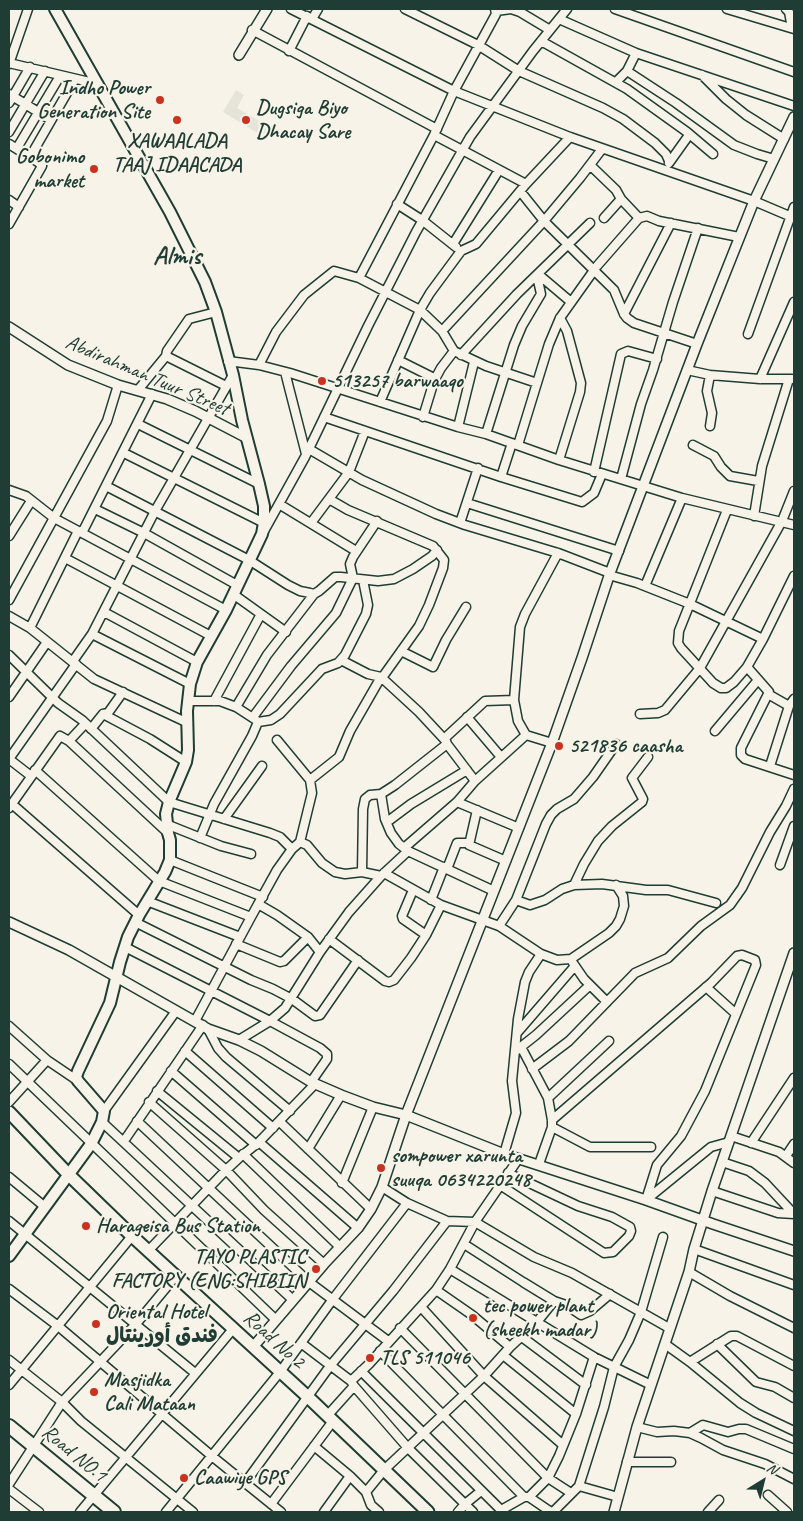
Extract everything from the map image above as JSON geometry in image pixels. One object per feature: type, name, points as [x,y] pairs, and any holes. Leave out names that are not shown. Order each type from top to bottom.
[{"type":"highway","name":"Road NO.1","points":[[9,1426],[114,1512]]},
{"type":"main road","points":[[9,1256],[91,1144],[102,1122],[104,1111],[76,1077],[110,1003],[125,947],[137,918],[165,872],[170,860],[170,840],[166,814],[169,802],[186,762],[190,684],[197,662],[226,610],[263,529],[264,506],[242,420],[233,375],[216,312],[205,282],[170,212],[55,9]]},
{"type":"main road","name":"Road No 2","points":[[9,1112],[69,1175],[132,1236],[308,1397],[428,1512]]},
{"type":"street","points":[[28,9],[9,63],[98,84]]},
{"type":"street","points":[[239,54],[252,30],[267,9]]},
{"type":"street","points":[[291,9],[454,91],[602,149],[754,201],[792,217]]},
{"type":"street","points":[[289,51],[309,17],[318,9]]},
{"type":"street","points":[[405,9],[478,44],[519,71],[603,108],[623,119],[655,143],[666,154],[669,161]]},
{"type":"street","points":[[359,278],[436,132],[454,91],[495,10],[511,9],[520,12],[550,30]]},
{"type":"street","points":[[124,453],[174,478],[263,529],[308,451],[385,292],[422,220],[462,151],[541,41],[567,9]]},
{"type":"street","points":[[615,9],[794,72]]},
{"type":"street","points":[[727,9],[793,29],[789,10]]},
{"type":"street","points":[[559,19],[636,53],[794,106]]},
{"type":"street","points":[[252,30],[436,132],[462,151],[499,170],[523,187],[544,221],[614,290],[624,314],[634,322],[697,344]]},
{"type":"street","points":[[541,41],[616,82],[713,154]]},
{"type":"street","points":[[616,82],[627,71],[636,53]]},
{"type":"street","points":[[30,67],[10,98],[51,120]]},
{"type":"street","points":[[9,132],[46,71]]},
{"type":"street","points":[[627,71],[676,103],[734,145],[774,159]]},
{"type":"street","points":[[701,74],[739,110],[784,139]]},
{"type":"street","points":[[17,148],[60,76]]},
{"type":"street","points":[[30,157],[74,79]]},
{"type":"street","points":[[252,1347],[358,1228],[372,1209],[382,1187],[406,1115],[552,743],[609,574],[697,344],[754,201],[794,117]]},
{"type":"street","points":[[666,172],[669,161],[687,141],[689,136]]},
{"type":"street","points":[[380,402],[420,310],[430,293],[462,251],[476,244],[523,187],[570,137]]},
{"type":"street","points":[[9,144],[42,165],[9,224]]},
{"type":"street","points":[[442,331],[544,221],[602,149]]},
{"type":"street","points":[[590,165],[616,190],[621,199],[639,218]]},
{"type":"street","points":[[453,244],[499,170]]},
{"type":"street","points":[[604,218],[621,199]]},
{"type":"street","points":[[9,200],[19,207]]},
{"type":"street","points":[[397,204],[422,220],[462,251]]},
{"type":"street","points":[[748,334],[792,217],[794,207]]},
{"type":"street","points":[[501,477],[515,444],[549,344],[560,318],[594,270],[639,218],[648,216],[739,237]]},
{"type":"street","points":[[423,417],[436,379],[457,353],[590,223]]},
{"type":"street","points":[[624,314],[672,223]]},
{"type":"street","points":[[621,479],[641,404],[698,228]]},
{"type":"street","points":[[259,365],[276,332],[304,295],[334,271],[359,278],[420,310],[442,331],[457,353],[474,362],[537,383]]},
{"type":"street","points":[[538,275],[571,302]]},
{"type":"street","points":[[486,434],[505,371],[522,326],[541,294],[538,275]]},
{"type":"street","points":[[760,379],[794,302]]},
{"type":"street","points":[[138,390],[166,356],[167,351],[189,319],[216,312]]},
{"type":"street","points":[[559,460],[580,392],[581,383],[567,331],[560,318]]},
{"type":"street","name":"Abdirahman Tuur Street","points":[[9,327],[68,365],[118,385],[152,394],[208,418],[247,438]]},
{"type":"street","points":[[324,416],[501,477],[582,502],[594,493],[621,354],[628,351],[657,359]]},
{"type":"street","points":[[166,356],[226,386]]},
{"type":"street","points":[[398,360],[436,379]]},
{"type":"street","points":[[228,361],[259,365],[339,388],[458,428],[486,434],[643,487],[726,510],[794,525]]},
{"type":"street","points":[[458,428],[474,362]]},
{"type":"street","points":[[687,370],[760,379],[792,379],[758,481],[754,516]]},
{"type":"street","points":[[285,372],[308,451],[436,514],[558,553],[609,574],[645,586],[690,604],[763,639]]},
{"type":"street","points":[[710,374],[707,391],[712,412],[710,426]]},
{"type":"street","points":[[233,375],[155,510],[92,634],[53,697],[9,759],[33,773],[159,881],[251,917]]},
{"type":"street","points":[[9,600],[107,420],[118,385]]},
{"type":"street","points":[[30,628],[80,532],[95,509],[152,394]]},
{"type":"street","points":[[138,424],[259,484]]},
{"type":"street","points":[[311,523],[349,472],[365,431]]},
{"type":"street","points":[[693,445],[714,456],[730,476],[758,481]]},
{"type":"street","points":[[460,523],[478,468]]},
{"type":"street","points":[[106,486],[249,560],[288,585],[300,591],[314,594]]},
{"type":"street","points":[[9,490],[23,494],[54,518],[226,610]]},
{"type":"street","points":[[640,714],[658,713],[664,710],[700,668],[725,620],[782,521],[794,491]]},
{"type":"street","points":[[645,586],[682,498]]},
{"type":"street","points":[[310,780],[339,757],[350,731],[381,677],[418,626],[443,568],[444,560],[433,546],[329,500]]},
{"type":"street","points":[[9,536],[31,501]]},
{"type":"street","points":[[467,503],[619,551]]},
{"type":"street","points":[[279,504],[356,551]]},
{"type":"street","points":[[95,509],[144,533],[235,590],[261,614],[286,632]]},
{"type":"street","points":[[726,510],[678,635],[680,648],[716,686],[726,688],[734,682],[746,667],[763,639],[794,576]]},
{"type":"street","points":[[200,838],[209,814],[252,736],[256,719],[291,666],[332,620],[341,605],[353,578],[350,564],[356,551],[377,521]]},
{"type":"street","points":[[236,707],[268,655],[314,594],[335,578],[378,581],[394,580],[432,556],[437,550]]},
{"type":"street","points":[[552,743],[526,735],[518,721],[514,700],[522,621],[558,553]]},
{"type":"street","points":[[66,558],[211,636]]},
{"type":"street","points":[[188,701],[220,701],[236,707],[256,719],[271,720],[280,714],[322,669],[341,660],[366,614],[368,605],[364,580]]},
{"type":"street","points":[[401,651],[433,667],[446,640],[466,607]]},
{"type":"street","points":[[104,612],[197,662]]},
{"type":"street","points":[[214,701],[261,614]]},
{"type":"street","points":[[9,616],[30,628],[94,679],[188,723]]},
{"type":"street","points":[[92,634],[190,684]]},
{"type":"street","points":[[9,697],[47,642]]},
{"type":"street","points":[[9,655],[58,703],[76,715],[169,802],[280,837],[292,848]]},
{"type":"street","points":[[341,660],[368,674],[381,677],[419,712],[446,742],[475,780]]},
{"type":"street","points":[[746,667],[768,690],[768,694],[742,748],[741,754],[745,759],[794,775]]},
{"type":"street","points":[[9,680],[17,685]]},
{"type":"street","points":[[715,731],[758,680]]},
{"type":"street","points":[[69,741],[103,714],[108,713],[123,692]]},
{"type":"street","points":[[768,694],[789,706]]},
{"type":"street","points":[[770,766],[789,706],[794,699]]},
{"type":"street","points":[[362,872],[363,809],[365,799],[370,794],[381,794],[395,785],[446,742],[446,736],[485,701],[514,700]]},
{"type":"street","points":[[103,714],[150,739],[186,762]]},
{"type":"street","points":[[468,717],[501,757]]},
{"type":"street","points":[[239,1040],[270,1021],[285,1008],[320,952],[350,912],[406,849],[458,802],[475,780],[526,735]]},
{"type":"street","points":[[252,854],[167,828],[69,741],[60,736],[10,806],[137,918],[225,967],[292,999],[315,1016],[320,1015],[358,960]]},
{"type":"street","points":[[124,1141],[202,1025],[212,990],[238,941],[292,848],[300,842],[312,793],[310,780],[277,740]]},
{"type":"street","points":[[499,926],[516,900],[551,815],[574,798],[587,784],[616,744]]},
{"type":"street","points":[[574,885],[598,841],[612,826],[642,802],[643,799],[632,778],[648,757]]},
{"type":"street","points":[[224,819],[262,766]]},
{"type":"street","points":[[386,822],[411,804],[467,770]]},
{"type":"street","points":[[532,1069],[569,1041],[635,973],[668,958],[702,926],[730,905],[742,888],[770,832],[790,807],[794,789]]},
{"type":"street","points":[[381,794],[386,822],[399,844],[494,891]]},
{"type":"street","points":[[458,802],[519,828]]},
{"type":"street","points":[[468,843],[477,810]]},
{"type":"street","points":[[780,865],[794,826]]},
{"type":"street","points":[[300,842],[307,845],[322,863],[334,872],[345,874],[362,872],[383,875],[441,905],[499,926],[553,960],[573,963],[590,985],[607,1002]]},
{"type":"street","points":[[431,900],[456,845],[459,843],[468,843],[471,847],[506,862]]},
{"type":"street","points":[[170,860],[260,901],[308,937],[320,952]]},
{"type":"street","points":[[516,900],[530,905],[545,900],[562,889],[574,885],[602,884],[646,890],[668,890],[716,903]]},
{"type":"street","points":[[517,1033],[573,963],[609,933],[620,919],[624,902],[616,885]]},
{"type":"street","points":[[413,890],[402,916],[426,935]]},
{"type":"street","points":[[147,900],[280,962],[284,961],[308,937]]},
{"type":"street","points":[[329,939],[385,981],[389,982],[394,980],[426,935],[441,905]]},
{"type":"street","points":[[9,922],[69,950],[202,1025],[261,1051],[313,1083],[341,1095],[372,1107],[406,1115],[504,1154],[539,1164],[794,1251]]},
{"type":"street","points":[[125,947],[303,1038],[327,1054],[327,1059],[313,1083],[290,1111],[257,1144],[226,1170],[148,1251]]},
{"type":"street","points":[[504,1154],[516,1113],[512,1080],[518,1050],[517,1033],[525,982],[541,954]]},
{"type":"street","points":[[614,1512],[637,1427],[688,1272],[712,1191],[794,954]]},
{"type":"street","points":[[552,1124],[706,987],[737,956],[742,955],[755,960],[756,965],[705,1091],[681,1136],[657,1165],[646,1200]]},
{"type":"street","points":[[518,1050],[590,985]]},
{"type":"street","points":[[706,987],[736,1014]]},
{"type":"street","points":[[104,1111],[176,1011]]},
{"type":"street","points":[[202,1025],[226,1057],[290,1111]]},
{"type":"street","points":[[9,1026],[47,1060],[78,1081]]},
{"type":"street","points":[[548,1098],[609,1041]]},
{"type":"street","points":[[518,1050],[532,1069],[548,1098],[552,1124],[539,1164]]},
{"type":"street","points":[[185,1051],[273,1128]]},
{"type":"street","points":[[9,1102],[47,1060]]},
{"type":"street","points":[[9,1064],[276,1320]]},
{"type":"street","points":[[171,1070],[358,1228]]},
{"type":"street","points":[[751,1143],[794,1078]]},
{"type":"street","points":[[157,1091],[241,1156],[340,1247]]},
{"type":"street","points":[[308,1149],[341,1095]]},
{"type":"street","points":[[149,1102],[226,1170],[264,1210],[324,1264]]},
{"type":"street","points":[[342,1183],[372,1107]]},
{"type":"street","points":[[137,1120],[309,1282],[388,1341]]},
{"type":"street","points":[[102,1122],[293,1300]]},
{"type":"street","points":[[280,1122],[342,1183],[372,1209]]},
{"type":"street","points":[[552,1124],[590,1147],[651,1147]]},
{"type":"street","points":[[646,1200],[711,1147],[730,1139],[751,1143],[779,1152],[794,1163]]},
{"type":"street","points":[[786,1156],[794,1144]]},
{"type":"street","points":[[271,1504],[314,1446],[352,1383],[436,1290],[450,1269],[475,1222],[519,1158]]},
{"type":"street","points":[[722,1162],[749,1171],[765,1183],[794,1213]]},
{"type":"street","points":[[500,1186],[604,1253],[613,1252],[629,1236],[630,1227],[612,1217],[578,1206],[508,1173]]},
{"type":"street","points":[[9,1177],[45,1207]]},
{"type":"street","points":[[382,1187],[407,1203],[447,1221],[475,1222],[534,1258],[572,1274],[669,1328]]},
{"type":"street","points":[[712,1191],[778,1213],[794,1213]]},
{"type":"street","points":[[166,1512],[213,1457],[280,1372],[332,1299],[407,1203]]},
{"type":"street","points":[[9,1221],[195,1373]]},
{"type":"street","points":[[245,1483],[330,1366],[393,1291],[447,1221]]},
{"type":"street","points":[[9,1385],[132,1236]]},
{"type":"street","points":[[380,1350],[527,1497],[552,1512],[579,1486],[604,1407],[614,1367],[629,1340],[641,1312],[663,1237]]},
{"type":"street","points":[[464,1244],[554,1301],[566,1305],[576,1314],[582,1315],[610,1294]]},
{"type":"street","points":[[694,1249],[794,1285]]},
{"type":"street","points":[[450,1269],[594,1356],[650,1385]]},
{"type":"street","points":[[688,1272],[730,1296],[794,1328]]},
{"type":"street","points":[[9,1484],[12,1471],[33,1446],[62,1402],[101,1363],[175,1277]]},
{"type":"street","points":[[9,1289],[58,1326],[213,1457],[282,1512]]},
{"type":"street","points":[[436,1290],[472,1315],[510,1346]]},
{"type":"street","points":[[366,1492],[384,1470],[484,1376],[554,1301]]},
{"type":"street","points":[[421,1307],[484,1376],[563,1444]]},
{"type":"street","points":[[400,1328],[548,1478],[571,1493]]},
{"type":"street","points":[[80,1512],[128,1458],[195,1373],[233,1329]]},
{"type":"street","points":[[690,1362],[731,1336],[739,1337],[794,1366]]},
{"type":"street","points":[[522,1337],[586,1385]]},
{"type":"street","points":[[302,1343],[352,1383],[408,1448],[473,1512]]},
{"type":"street","points":[[665,1344],[740,1403],[756,1413],[794,1431]]},
{"type":"street","points":[[717,1344],[756,1382],[775,1387],[794,1398]]},
{"type":"street","points":[[503,1355],[576,1414]]},
{"type":"street","points":[[362,1372],[481,1491],[502,1509],[527,1497],[548,1478],[576,1414],[594,1356]]},
{"type":"street","points":[[9,1360],[193,1512]]},
{"type":"street","points":[[690,1433],[703,1425],[728,1432],[746,1429],[794,1449]]},
{"type":"street","points":[[637,1427],[657,1432],[674,1431],[690,1433],[723,1450],[765,1464],[794,1479]]},
{"type":"street","points":[[314,1446],[366,1492],[368,1509],[379,1512]]},
{"type":"street","points":[[627,1462],[671,1462]]},
{"type":"street","points":[[324,1512],[350,1476]]},
{"type":"street","points":[[579,1486],[618,1497]]},
{"type":"street","points":[[9,1489],[39,1512]]},
{"type":"street","points":[[458,1512],[481,1491]]},
{"type":"street","points":[[768,1495],[787,1512]]},
{"type":"street","points":[[708,1512],[719,1500]]},
{"type":"shaded area","name":"Dugsiga Biyo Dhacay Sare","points":[[236,90],[244,95],[237,108],[270,127],[264,137],[223,112]]},
{"type":"place","name":"Indho Power Generation Site","points":[[160,100]]},
{"type":"place","name":"XAWAALADA TAAJ IDAACADA","points":[[177,120]]},
{"type":"place","name":"Dugsiga Biyo Dhacay Sare","points":[[246,120]]},
{"type":"place","name":"Gobonimo market","points":[[94,169]]},
{"type":"place","name":"513257 barwaaqo","points":[[322,381]]},
{"type":"place","name":"521836 caasha","points":[[559,746]]},
{"type":"place","name":"sompower xarunta suuqa 0634220248","points":[[381,1168]]},
{"type":"place","name":"Harageisa Bus Station","points":[[86,1226]]},
{"type":"place","name":"TAYO PLASTIC FACTORY (ENG:SHIBIIN","points":[[316,1269]]},
{"type":"place","name":"tec power plant (sheekh madar)","points":[[473,1318]]},
{"type":"place","name":"Oriental Hotel فندق أورينتال","points":[[96,1324]]},
{"type":"place","name":"TLS 511046","points":[[370,1358]]},
{"type":"place","name":"Masjidka Cali Mataan","points":[[94,1392]]},
{"type":"place","name":"Caawiye GPS","points":[[184,1478]]},
{"type":"district","name":"Almis","points":[[177,257]]}]
